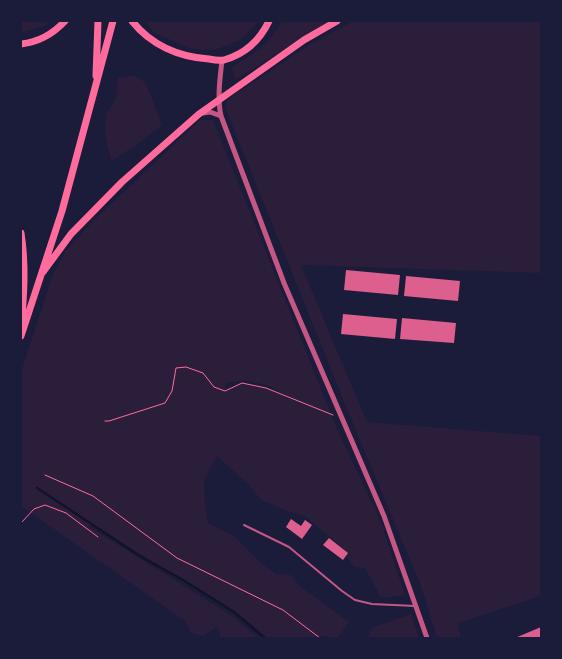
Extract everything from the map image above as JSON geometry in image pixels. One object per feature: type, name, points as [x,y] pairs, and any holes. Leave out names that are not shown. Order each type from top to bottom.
[{"type":"highway","points":[[21,44],[40,40],[57,30],[65,21]]},
{"type":"highway","points":[[95,88],[98,21]]},
{"type":"highway","points":[[21,336],[62,211],[113,21]]},
{"type":"highway","points":[[132,21],[139,31],[155,44],[180,54],[222,60],[248,49],[264,33],[270,21]]},
{"type":"highway","points":[[43,272],[71,234],[122,182],[199,114],[219,98],[304,40],[337,21]]},
{"type":"highway","points":[[21,233],[25,263],[21,328]]},
{"type":"street","points":[[222,60],[219,98],[221,116],[284,283],[384,516],[427,638]]},
{"type":"street","points":[[199,114],[210,112],[221,116]]},
{"type":"lane","points":[[244,526],[289,547],[342,592],[355,600],[372,604],[415,606]]},
{"type":"path","points":[[105,421],[165,403],[172,391],[176,368],[186,367],[203,373],[214,387],[225,391],[242,383],[266,388],[341,418]]},
{"type":"path","points":[[45,474],[92,496],[177,558],[283,610],[320,638]]},
{"type":"path","points":[[21,523],[34,509],[45,505],[66,513],[98,537]]},
{"type":"shaded area","points":[[21,21],[50,21],[46,25],[21,33]]},
{"type":"shaded area","points":[[145,21],[259,21],[241,40],[215,50],[191,49],[153,32]]},
{"type":"shaded area","points":[[282,21],[330,21],[235,80],[232,67],[248,58],[260,48],[272,36]]},
{"type":"shaded area","points":[[353,21],[541,21],[541,273],[301,265],[367,422],[541,436],[541,596],[458,623],[461,638],[437,638],[421,586],[226,110],[227,100],[309,45]]},
{"type":"shaded area","points":[[134,75],[146,83],[162,125],[135,146],[111,161],[105,135],[106,114],[116,99],[118,78]]},
{"type":"shaded area","points":[[200,120],[213,120],[337,429],[381,522],[405,595],[381,598],[365,568],[354,567],[338,544],[305,516],[261,500],[249,485],[217,456],[204,480],[208,523],[234,536],[260,562],[276,574],[291,575],[300,586],[349,622],[338,638],[319,636],[320,638],[265,638],[234,612],[140,556],[91,524],[89,526],[85,524],[232,616],[259,638],[220,638],[220,632],[216,627],[203,636],[191,633],[185,621],[21,506],[21,372],[53,274],[65,252],[93,221]],"holes":[[[245,380],[269,386],[297,401],[266,388],[242,383],[225,390],[226,383]]]},
{"type":"shaded area","points":[[411,614],[419,638],[367,638],[373,627]]},
{"type":"building","points":[[346,270],[400,275],[398,295],[344,290]]},
{"type":"building","points":[[406,276],[460,281],[458,301],[404,296]]},
{"type":"building","points":[[343,314],[397,319],[395,339],[341,334]]},
{"type":"building","points":[[402,318],[456,323],[454,343],[400,339]]},
{"type":"building","points":[[291,519],[301,526],[305,520],[312,525],[302,539],[286,527]]},
{"type":"building","points":[[329,538],[348,553],[343,560],[323,545]]},
{"type":"building","points":[[541,627],[541,638],[515,638]]},
{"type":"waterway","points":[[37,488],[140,556],[234,612],[265,638]]}]
